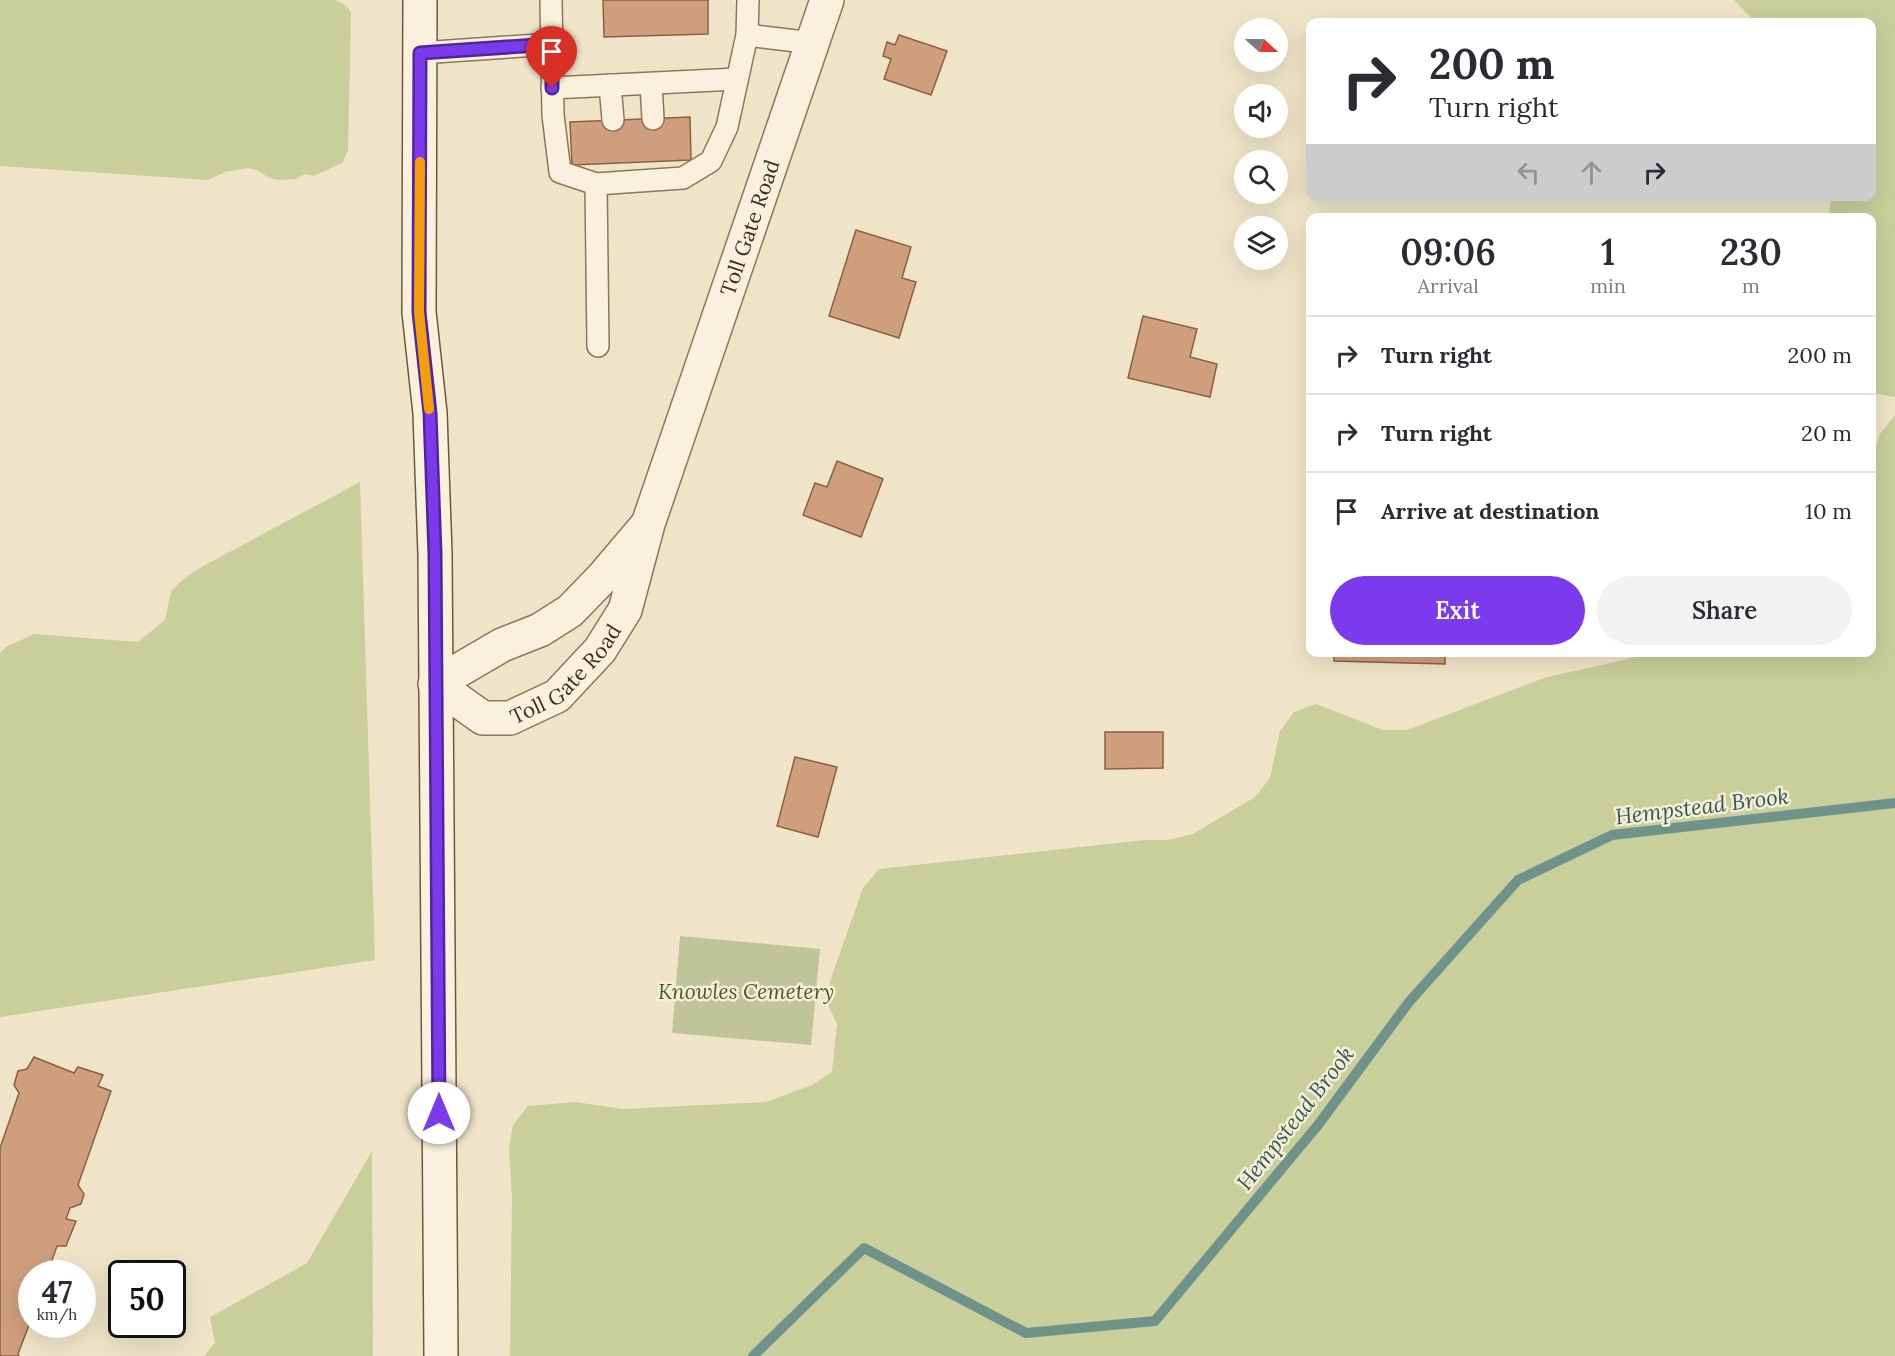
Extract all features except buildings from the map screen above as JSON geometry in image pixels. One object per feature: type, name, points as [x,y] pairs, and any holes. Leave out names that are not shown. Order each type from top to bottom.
[{"type":"main road","points":[[420,0],[419,312],[430,413],[435,554],[441,1356]]},
{"type":"main road","name":"Toll Gate Road","points":[[648,524],[603,578],[570,611],[540,630],[502,645],[435,684],[483,718],[510,718],[557,696],[600,650],[625,610],[648,524],[827,0]]},
{"type":"lane","points":[[551,0],[553,115],[560,172],[609,177],[654,171],[683,178],[711,161],[727,128],[747,35],[748,0]]},
{"type":"lane","points":[[747,35],[813,43]]},
{"type":"lane","points":[[420,53],[552,44]]},
{"type":"lane","points":[[552,88],[737,80]]},
{"type":"lane","points":[[651,84],[653,119]]},
{"type":"lane","points":[[610,86],[613,120]]},
{"type":"lane","points":[[598,346],[609,177]]},
{"type":"green space","points":[[0,0],[334,0],[340,2],[351,13],[348,151],[342,163],[314,176],[305,174],[296,179],[278,180],[248,168],[225,172],[208,180],[0,166]]},
{"type":"green space","points":[[1734,0],[1895,0],[1895,397],[1876,394],[1876,213],[1829,213],[1831,201],[1876,201],[1876,18],[1751,18]]},
{"type":"green space","points":[[1895,415],[1895,1356],[510,1356],[512,1197],[509,1148],[513,1125],[528,1106],[575,1102],[623,1109],[766,1102],[812,1085],[832,1072],[837,1024],[826,1001],[831,978],[863,888],[879,869],[1144,840],[1168,840],[1193,834],[1255,797],[1270,778],[1280,731],[1294,712],[1316,704],[1383,730],[1407,730],[1544,678],[1636,657],[1876,657],[1876,446],[1880,434]]},
{"type":"green space","points":[[360,482],[375,960],[0,1017],[0,653],[6,647],[34,634],[138,642],[165,620],[171,591],[186,577]]},
{"type":"green space","name":"Knowles Cemetery","points":[[680,936],[820,949],[811,1045],[672,1033]]},
{"type":"green space","points":[[372,1151],[373,1356],[204,1356],[215,1343],[210,1317],[307,1263]]},
{"type":"waterway","name":"Hempstead Brook","points":[[753,1356],[864,1248],[1026,1333],[1155,1321],[1318,1125],[1409,1002],[1518,880],[1612,835],[1895,803]]},
{"type":"slow traffic","points":[[420,162],[419,312],[429,409]]},
{"type":"route","points":[[439,1113],[435,554],[430,413],[419,312],[420,53],[552,44],[552,88]]}]
